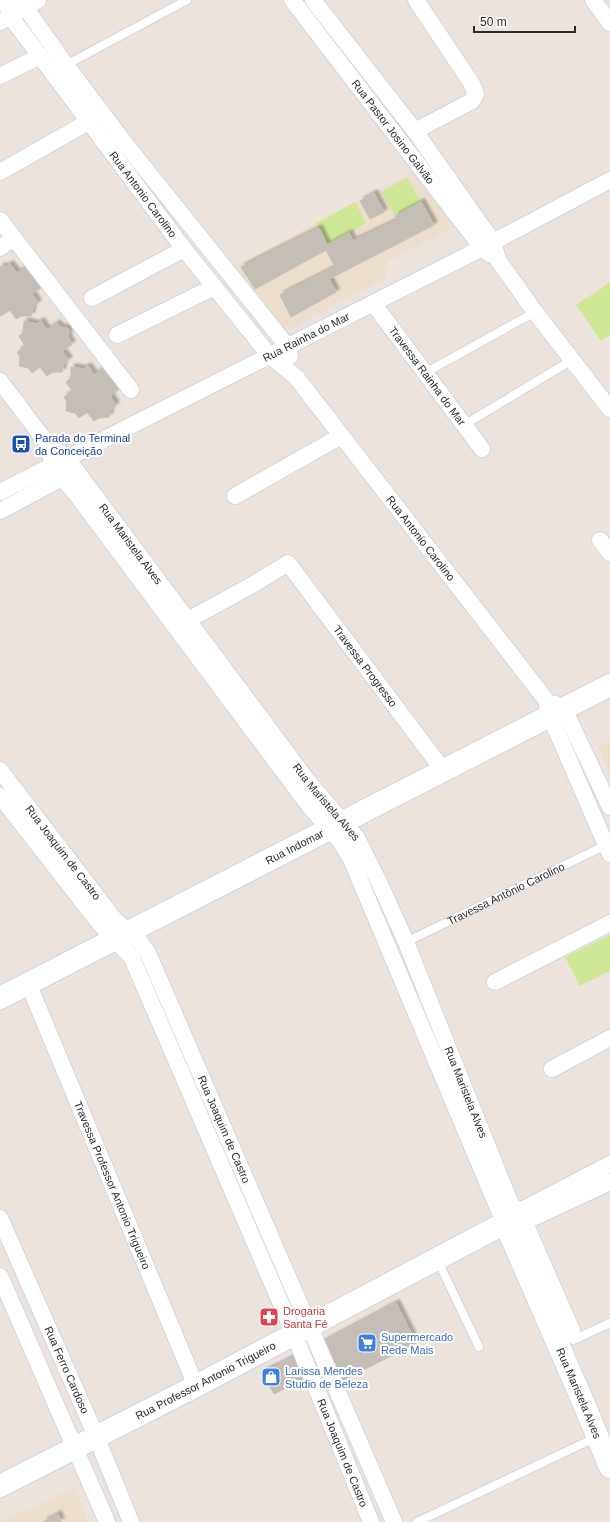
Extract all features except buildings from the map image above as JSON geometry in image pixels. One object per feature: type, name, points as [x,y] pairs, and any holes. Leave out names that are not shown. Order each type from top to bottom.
[{"type":"street","name":"Rua Antonio Carolino","points":[[6,0],[5,19],[40,56],[184,249],[269,355],[296,377],[553,708],[610,808]]},
{"type":"street","name":"Rua Pastor Josino Galvão","points":[[292,0],[487,245],[535,312],[610,409]]},
{"type":"street","name":"Rua Pastor Josino Galvão","points":[[313,0],[415,131],[487,245]]},
{"type":"street","name":"Rua Pastor Josino Galvão","points":[[415,131],[472,101],[476,94],[472,84],[416,0]]},
{"type":"street","points":[[593,0],[610,23]]},
{"type":"street","name":"Rua Antonio Carolino","points":[[26,2],[66,65],[127,146],[288,347],[296,377]]},
{"type":"street","points":[[5,19],[26,2]]},
{"type":"street","points":[[0,76],[40,56]]},
{"type":"street","points":[[0,172],[88,122]]},
{"type":"street","points":[[114,155],[127,146]]},
{"type":"street","name":"Rua Rainha do Mar","points":[[0,492],[269,355],[288,347],[610,180]]},
{"type":"street","points":[[0,220],[131,390]]},
{"type":"street","points":[[0,248],[13,238]]},
{"type":"street","points":[[92,298],[184,249]]},
{"type":"street","points":[[117,336],[214,287]]},
{"type":"street","name":"Travessa Rainha do Mar","points":[[373,303],[482,450]]},
{"type":"street","name":"Rua Maristela Alves","points":[[0,381],[60,461],[76,470],[310,784],[336,825],[340,841],[351,859],[512,1222],[604,1437]]},
{"type":"street","points":[[235,496],[341,436]]},
{"type":"street","name":"Rua Maristela Alves","points":[[60,461],[62,478],[76,494],[305,800],[336,825],[357,838],[380,884],[406,942],[512,1222],[573,1340],[604,1437],[610,1467]]},
{"type":"street","points":[[0,511],[76,470]]},
{"type":"street","points":[[600,540],[610,553]]},
{"type":"street","name":"Travessa Progresso","points":[[188,620],[254,584],[288,563],[443,770]]},
{"type":"street","name":"Rua Indomar","points":[[1,995],[121,936],[443,770],[553,708],[610,685]]},
{"type":"street","name":"Rua Antonio Carolino","points":[[553,708],[608,850]]},
{"type":"street","name":"Rua Joaquim de Castro","points":[[0,770],[115,920],[121,936]]},
{"type":"street","name":"Rua Joaquim de Castro","points":[[0,796],[100,924],[121,936],[140,942],[148,953],[302,1330],[369,1518]]},
{"type":"street","points":[[595,819],[610,811]]},
{"type":"street","points":[[495,982],[610,923]]},
{"type":"street","name":"Travessa Professor Antonio Trigueiro","points":[[28,983],[196,1386]]},
{"type":"street","points":[[552,1069],[610,1038]]},
{"type":"street","name":"Rua Professor Antonio Trigueiro","points":[[512,1222],[610,1164]]},
{"type":"street","name":"Rua Professor Antonio Trigueiro","points":[[0,1486],[196,1386],[444,1254],[512,1222],[610,1182]]},
{"type":"street","name":"Rua Ferro Cardoso","points":[[0,1218],[96,1436],[131,1522]]},
{"type":"street","points":[[0,1276],[107,1522]]},
{"type":"street","name":"Rua Joaquim de Castro","points":[[302,1330],[394,1522]]},
{"type":"street","points":[[369,1518],[386,1503]]},
{"type":"lane","points":[[66,65],[187,0]]},
{"type":"lane","points":[[426,373],[535,312]]},
{"type":"lane","points":[[464,425],[572,360]]},
{"type":"lane","name":"Travessa Antônio Carolino","points":[[406,942],[608,850]]},
{"type":"lane","points":[[444,1254],[479,1347]]},
{"type":"lane","points":[[573,1340],[610,1323]]},
{"type":"lane","points":[[417,1522],[604,1437]]},
{"type":"shaded area","points":[[413,173],[454,226],[389,261],[384,280],[284,332],[235,267],[355,202]]},
{"type":"shaded area","points":[[610,741],[610,774],[598,747]]},
{"type":"shaded area","points":[[74,1488],[89,1522],[0,1522]]},
{"type":"green space","points":[[407,178],[421,202],[395,216],[381,192]]},
{"type":"green space","points":[[355,202],[366,223],[327,245],[316,223]]},
{"type":"green space","points":[[610,282],[610,335],[601,341],[576,305]]},
{"type":"green space","points":[[610,935],[610,971],[580,986],[565,957]]},
{"type":"place","name":"Parada do Terminal da Conceição","points":[[21,444]]},
{"type":"place","name":"Drogaria Santa Fé","points":[[269,1317]]},
{"type":"place","name":"Supermercado Rede Mais","points":[[367,1343]]},
{"type":"place","name":"Larissa Mendes Studio de Beleza","points":[[271,1377]]}]
